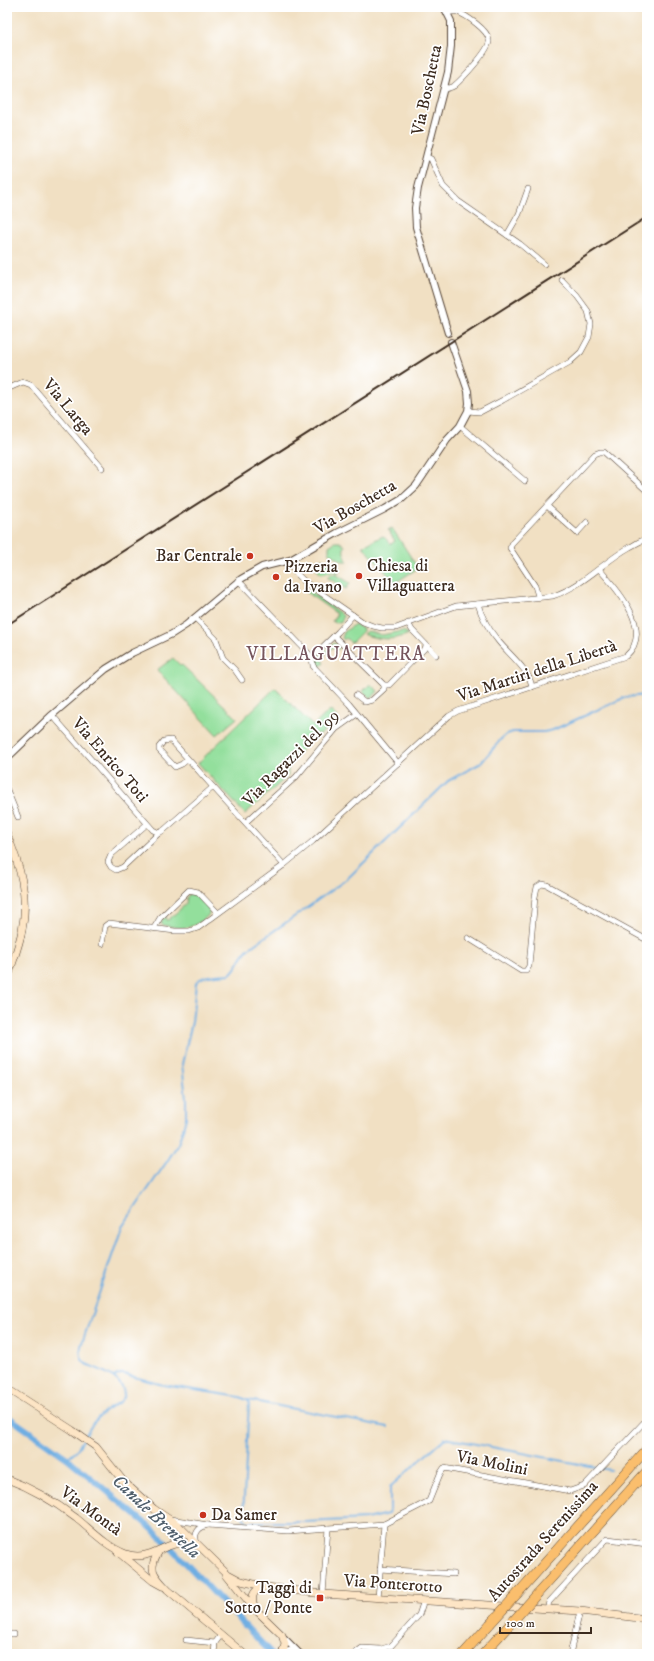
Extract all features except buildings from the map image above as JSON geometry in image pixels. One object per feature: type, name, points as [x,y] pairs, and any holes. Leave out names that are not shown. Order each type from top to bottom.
[{"type":"highway","name":"Autostrada Serenissima","points":[[463,1654],[647,1449]]},
{"type":"highway","name":"Autostrada Serenissima","points":[[483,1654],[647,1472]]},
{"type":"main road","points":[[7,835],[24,885],[24,916],[22,930],[7,980]]},
{"type":"main road","points":[[7,843],[14,852]]},
{"type":"main road","name":"Via Ponterotto","points":[[7,1388],[90,1442],[101,1452],[124,1482],[166,1518],[179,1526],[224,1571],[241,1581],[267,1587],[323,1594],[580,1611],[647,1619]]},
{"type":"main road","name":"Via Montà","points":[[7,1479],[21,1484],[49,1499],[75,1517],[107,1543],[126,1554],[144,1555],[160,1550]]},
{"type":"main road","name":"Via Ponterotto","points":[[166,1518],[175,1533],[173,1543],[185,1542],[204,1550]]},
{"type":"main road","points":[[107,1543],[153,1581],[168,1590],[242,1653]]},
{"type":"main road","points":[[168,1590],[157,1577],[152,1566],[153,1561],[160,1550],[173,1543]]},
{"type":"main road","points":[[224,1571],[254,1608],[282,1635],[285,1644],[282,1653]]},
{"type":"main road","points":[[254,1608],[252,1599],[254,1594],[258,1589],[267,1587]]},
{"type":"street","name":"Via Boschetta","points":[[444,7],[451,21],[451,46],[445,89],[418,188],[416,227],[448,333]]},
{"type":"street","points":[[445,89],[452,87],[470,70],[488,47],[489,39],[486,32],[464,16],[453,12],[448,13]]},
{"type":"street","name":"Via Boschetta","points":[[427,156],[431,159],[443,186],[458,201],[507,235],[544,264]]},
{"type":"street","points":[[507,235],[519,214],[528,189]]},
{"type":"street","points":[[468,411],[480,412],[503,400],[570,362],[581,352],[589,337],[591,324],[588,311],[577,296],[562,280]]},
{"type":"street","name":"Via Boschetta","points":[[7,758],[52,715],[106,669],[132,653],[172,634],[195,618],[238,580],[262,567],[290,560],[337,532],[381,512],[402,499],[421,480],[445,443],[460,426],[468,411],[468,391],[452,342]]},
{"type":"street","name":"Via Larga","points":[[7,389],[23,382],[31,385],[102,468]]},
{"type":"street","points":[[460,426],[525,481]]},
{"type":"street","points":[[538,596],[535,586],[510,548],[512,542],[595,454],[604,452],[647,491]]},
{"type":"street","points":[[547,506],[577,533],[587,522]]},
{"type":"street","points":[[290,560],[294,571],[305,582],[353,615],[373,626],[382,628],[396,628],[456,606],[538,596],[553,596],[565,592],[579,584],[618,554],[647,539]]},
{"type":"street","points":[[599,569],[637,610]]},
{"type":"street","points":[[238,580],[312,656],[313,666],[357,714],[398,763]]},
{"type":"street","points":[[478,604],[483,619],[499,642],[530,678],[532,687]]},
{"type":"street","points":[[312,656],[334,636],[353,615]]},
{"type":"street","points":[[195,618],[216,639],[223,658],[235,670],[242,680]]},
{"type":"street","points":[[408,623],[412,630],[436,655]]},
{"type":"street","points":[[334,636],[384,685]]},
{"type":"street","name":"Via Martiri della Libertà","points":[[102,944],[105,926],[109,923],[189,931],[198,928],[284,865],[313,841],[449,716],[458,711],[626,656],[634,652],[642,641]]},
{"type":"street","points":[[384,685],[388,685],[427,646]]},
{"type":"street","points":[[356,695],[364,702],[372,700],[384,689],[384,685]]},
{"type":"street","name":"Via Ragazzi del '99","points":[[246,822],[296,777],[336,729],[357,714]]},
{"type":"street","name":"Via Enrico Toti","points":[[52,715],[147,824],[159,833]]},
{"type":"street","points":[[188,759],[175,767],[159,750],[161,744],[164,741],[171,740],[284,865]]},
{"type":"street","name":"Via Enrico Toti","points":[[147,824],[111,855],[108,862],[111,867],[116,870],[123,867],[159,833],[214,787]]},
{"type":"street","points":[[7,790],[18,817]]},
{"type":"street","points":[[468,938],[521,971],[526,971],[529,966],[537,887],[542,884],[547,885],[647,940]]},
{"type":"street","points":[[154,928],[160,918],[189,890],[198,892],[218,913]]},
{"type":"street","name":"Via Molini","points":[[166,1518],[208,1525],[288,1531],[384,1524],[429,1501],[444,1468],[570,1491],[584,1486],[647,1418]]},
{"type":"street","points":[[378,1598],[384,1524]]},
{"type":"street","points":[[197,1544],[195,1538],[197,1531],[201,1527],[208,1525]]},
{"type":"street","points":[[323,1594],[328,1528]]},
{"type":"street","points":[[547,1609],[549,1602],[606,1540],[647,1544]]},
{"type":"street","points":[[380,1569],[454,1574]]},
{"type":"street","points":[[354,1654],[362,1648],[381,1649],[391,1646],[419,1615],[424,1600]]},
{"type":"street","points":[[570,1654],[580,1611]]},
{"type":"street","points":[[7,1634],[14,1634]]},
{"type":"street","points":[[214,1654],[215,1643],[221,1635]]},
{"type":"street","points":[[282,1635],[299,1654]]},
{"type":"street","points":[[186,1640],[215,1643]]},
{"type":"street","points":[[282,1653],[290,1651],[299,1654]]},
{"type":"green space","points":[[392,528],[418,568],[395,583],[363,546],[383,536],[391,544],[395,541],[388,530]]},
{"type":"green space","points":[[335,542],[340,542],[345,546],[344,552],[347,561],[342,561],[329,552],[329,546]]},
{"type":"green space","points":[[322,558],[338,567],[339,573],[334,571],[321,574],[316,568],[316,565]]},
{"type":"green space","points":[[332,574],[337,575],[350,583],[346,589],[327,577]]},
{"type":"green space","points":[[307,589],[340,613],[343,616],[342,621],[336,623],[332,621],[337,614],[306,592]]},
{"type":"green space","points":[[355,624],[363,629],[363,631],[351,643],[346,638],[344,640],[342,638],[344,632]]},
{"type":"green space","points":[[367,631],[382,635],[403,631],[409,634],[397,638],[386,639],[375,638],[363,634]]},
{"type":"green space","points":[[334,643],[340,647],[337,650],[333,647],[321,659],[324,663],[320,667],[316,664],[316,660]]},
{"type":"green space","points":[[173,658],[237,718],[217,735],[157,670]]},
{"type":"green space","points":[[370,684],[378,691],[371,699],[363,691]]},
{"type":"green space","points":[[275,688],[313,726],[330,710],[338,718],[320,735],[315,734],[288,766],[288,776],[245,814],[198,763]]},
{"type":"green space","points":[[189,894],[195,894],[209,909],[208,916],[199,923],[184,928],[162,925],[161,921],[166,916],[166,920],[168,920],[186,904]]},
{"type":"waterway","points":[[67,1458],[77,1450],[93,1423],[104,1412],[121,1401],[124,1397],[124,1390],[117,1380],[105,1372],[84,1362],[81,1356],[81,1346],[122,1227],[178,1144],[183,1129],[186,1118],[186,1099],[182,1064],[192,1022],[196,983],[206,976],[230,974],[248,949],[348,878],[448,781],[481,763],[507,734],[513,732],[544,732],[553,730],[626,697],[647,695]]},
{"type":"waterway","points":[[114,1377],[124,1374],[163,1385],[240,1397],[249,1401],[243,1517],[247,1522],[305,1522],[366,1519],[388,1514],[390,1508],[390,1487],[445,1438],[610,1470]]},
{"type":"waterway","points":[[248,1400],[388,1427]]},
{"type":"waterway","name":"Canale Brentella","points":[[7,1416],[67,1458],[157,1533],[272,1654]]},
{"type":"railway","points":[[7,625],[647,217]]},
{"type":"place","name":"Bar Centrale","points":[[250,556]]},
{"type":"place","name":"Chiesa di Villaguattera","points":[[359,576]]},
{"type":"place","name":"Pizzeria da Ivano","points":[[276,577]]},
{"type":"place","name":"Da Samer","points":[[203,1515]]},
{"type":"place","name":"Taggì di Sotto / Ponte","points":[[320,1598]]},
{"type":"district","name":"VILLAGUATTERA","points":[[336,654]]}]
